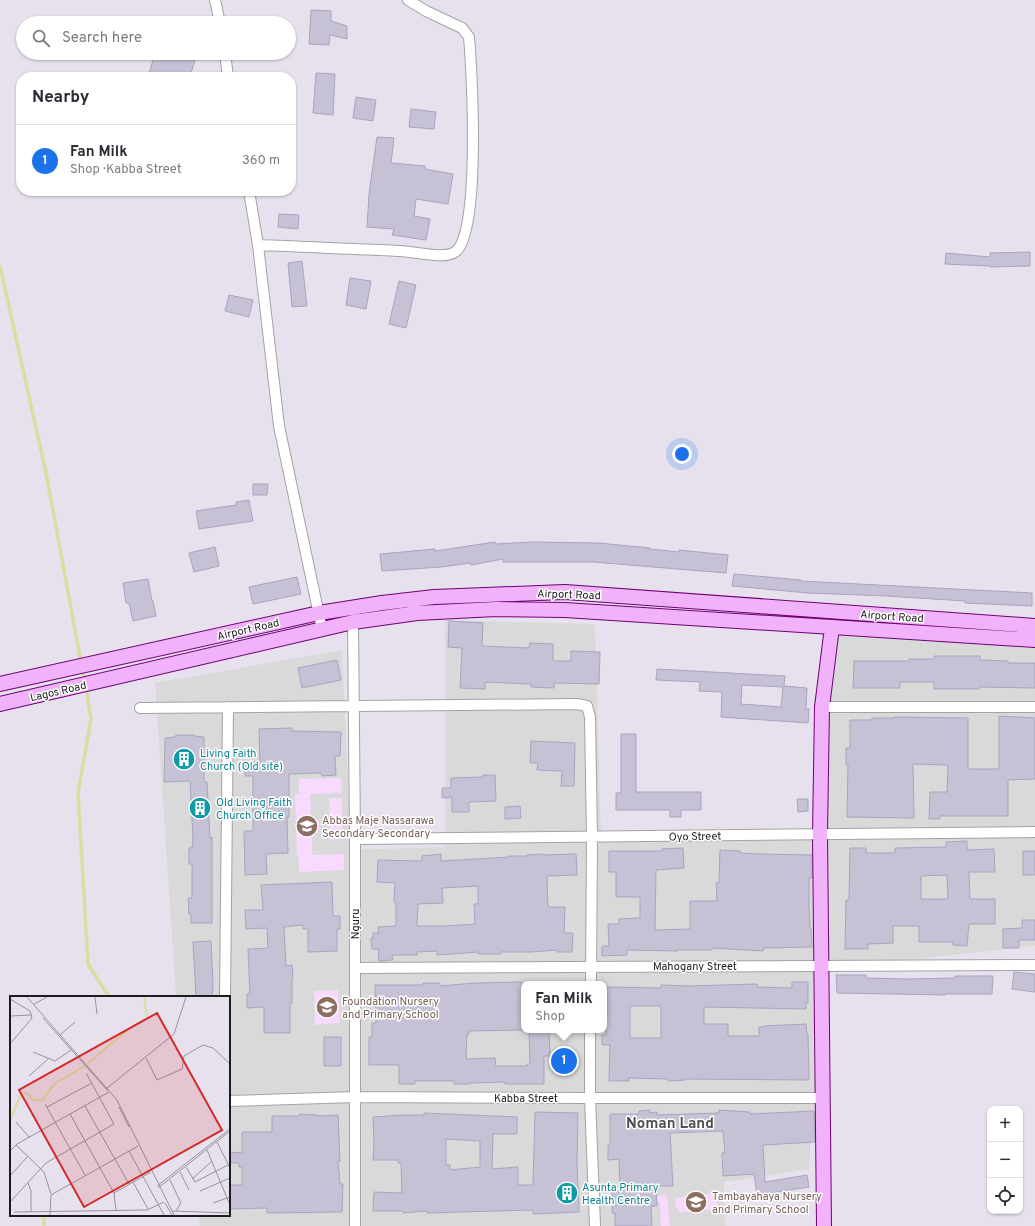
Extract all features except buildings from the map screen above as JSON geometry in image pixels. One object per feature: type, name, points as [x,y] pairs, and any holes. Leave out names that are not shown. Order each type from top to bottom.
[{"type":"main road","name":"Airport Road","points":[[109,661],[319,613],[382,602],[434,597],[565,592],[1035,626]]},
{"type":"main road","name":"Airport Road","points":[[116,678],[353,622],[416,613],[496,609],[565,610],[1035,640]]},
{"type":"main road","points":[[824,1226],[820,834],[822,707],[832,627]]},
{"type":"main road","name":"Lagos Road","points":[[0,684],[109,661]]},
{"type":"main road","name":"Lagos Road","points":[[0,704],[116,678]]},
{"type":"street","points":[[215,0],[218,16]]},
{"type":"street","points":[[258,245],[404,251],[434,255],[449,255],[456,252],[468,224],[473,172],[469,37],[462,28],[426,11],[408,0]]},
{"type":"street","points":[[227,60],[228,72]]},
{"type":"street","points":[[250,196],[258,245],[280,426],[322,629]]},
{"type":"street","name":"Nguru","points":[[353,622],[355,839],[355,1226]]},
{"type":"street","points":[[140,708],[577,704],[587,706],[590,716],[592,837],[591,981]]},
{"type":"street","points":[[225,996],[228,707]]},
{"type":"street","points":[[822,707],[1035,707]]},
{"type":"street","name":"Oyo Street","points":[[355,839],[1035,832]]},
{"type":"street","name":"Mahogany Street","points":[[355,968],[591,965],[1035,965]]},
{"type":"street","points":[[590,1033],[590,1098],[595,1226]]},
{"type":"street","name":"Kabba Street","points":[[230,1101],[355,1097],[823,1098]]},
{"type":"shaded area","points":[[445,620],[595,624],[601,841],[815,828],[836,633],[1035,646],[1035,946],[824,969],[809,1169],[724,1182],[725,1226],[200,1226],[198,1216],[230,1216],[230,996],[176,996],[155,683],[342,650],[351,850],[445,847]]},
{"type":"shaded area","name":"Abbas Maje Nassarawa Secondary Secondary","points":[[341,778],[342,793],[310,794],[311,816],[314,817],[315,821],[319,821],[319,831],[314,831],[314,837],[312,837],[312,855],[344,854],[344,870],[299,872],[299,857],[297,857],[295,794],[299,794],[299,779]]},
{"type":"shaded area","name":"Abbas Maje Nassarawa Secondary Secondary","points":[[329,798],[342,798],[343,839],[330,840]]},
{"type":"shaded area","name":"Foundation Nursery and Primary School","points":[[338,990],[340,1023],[315,1025],[314,991]]},
{"type":"shaded area","name":"Tambayahaya Nursery and Primary School","points":[[716,1193],[718,1209],[679,1213],[678,1208],[676,1208],[675,1198]]},
{"type":"shaded area","points":[[667,1195],[670,1226],[661,1226],[660,1202],[657,1202],[656,1196]]},
{"type":"waterway","points":[[0,266],[46,473],[81,662]]},
{"type":"waterway","points":[[82,668],[85,682]]},
{"type":"waterway","points":[[86,688],[91,719],[78,793],[88,964],[108,996]]},
{"type":"waterway","points":[[44,1216],[44,1226]]},
{"type":"place","name":"Living Faith Church (Old site)","points":[[184,759]]},
{"type":"place","name":"Old Living Faith Church Office","points":[[200,808]]},
{"type":"place","name":"Abbas Maje Nassarawa Secondary Secondary","points":[[307,826]]},
{"type":"place","name":"Foundation Nursery and Primary School","points":[[327,1007]]},
{"type":"place","name":"Fan Milk","points":[[564,1061]]},
{"type":"place","name":"Asunta Primary Health Centre","points":[[567,1193]]},
{"type":"place","name":"Tambayahaya Nursery and Primary School","points":[[696,1202]]},
{"type":"district","name":"Noman Land","points":[[670,1123]]}]
